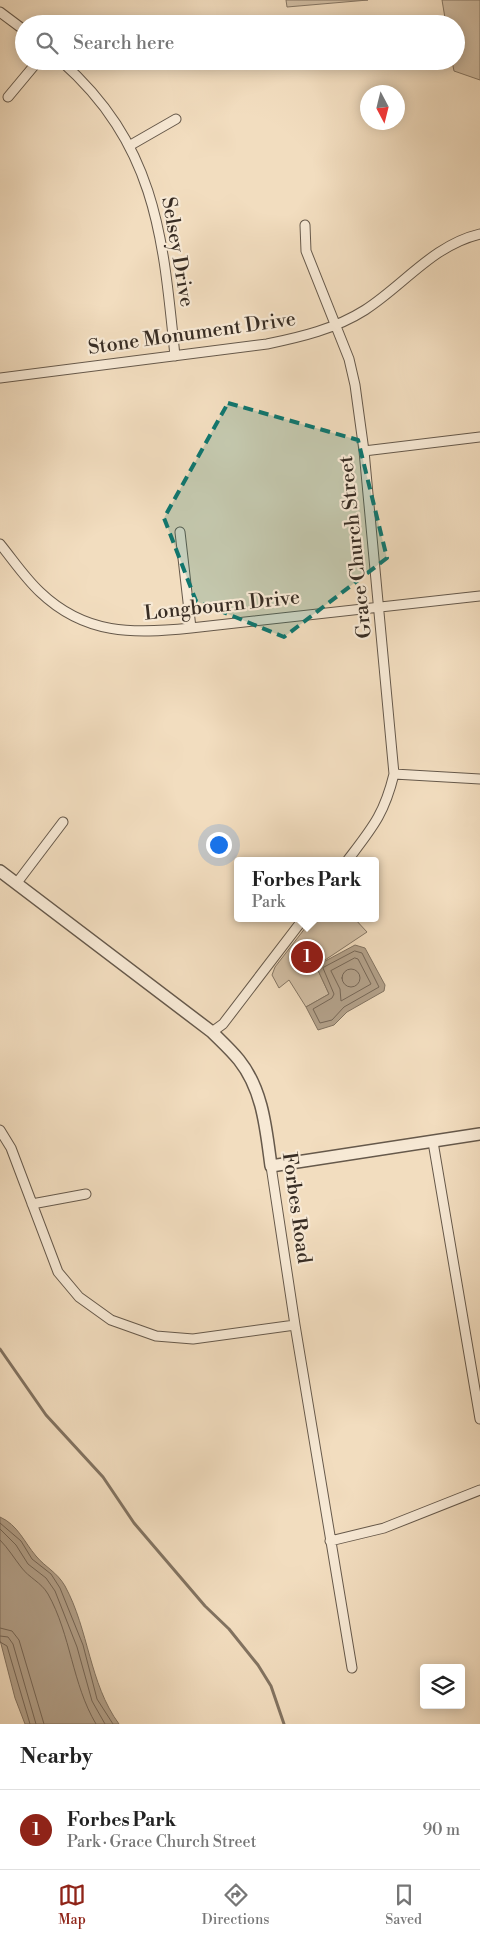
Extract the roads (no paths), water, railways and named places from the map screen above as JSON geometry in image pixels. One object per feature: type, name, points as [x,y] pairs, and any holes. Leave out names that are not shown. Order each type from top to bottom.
[{"type":"street","points":[[0,12],[15,23]]},
{"type":"street","points":[[8,97],[30,70]]},
{"type":"street","name":"Selsey Drive","points":[[71,70],[106,112],[130,146],[149,188],[164,254],[175,356]]},
{"type":"street","points":[[130,146],[176,119]]},
{"type":"street","name":"Grace Church Street","points":[[305,225],[306,250],[336,325],[353,376],[364,451],[394,774],[388,799],[380,818],[350,857]]},
{"type":"street","name":"Stone Monument Drive","points":[[0,378],[175,356],[303,337],[336,325],[365,310],[442,250],[468,237],[480,234]]},
{"type":"street","points":[[364,451],[480,437]]},
{"type":"street","points":[[180,532],[191,628]]},
{"type":"street","name":"Longbourn Drive","points":[[0,544],[39,591],[60,609],[83,621],[119,631],[145,632],[191,628],[480,596]]},
{"type":"street","points":[[394,774],[480,779]]},
{"type":"street","points":[[16,884],[63,822]]},
{"type":"street","name":"Forbes Road","points":[[0,870],[212,1032],[239,1060],[254,1084],[264,1115],[295,1325],[352,1668]]},
{"type":"street","points":[[212,1032],[223,1024],[301,922]]},
{"type":"street","points":[[0,1130],[11,1148],[58,1272],[79,1297],[111,1320],[156,1336],[193,1339],[295,1325]]},
{"type":"street","points":[[271,1166],[480,1134]]},
{"type":"street","points":[[434,1142],[480,1419]]},
{"type":"street","points":[[32,1204],[86,1194]]},
{"type":"street","points":[[330,1541],[384,1528],[480,1490]]},
{"type":"water","points":[[355,945],[365,948],[385,985],[384,991],[347,1012],[334,1025],[318,1030],[306,1007],[329,994],[316,966]]},
{"type":"water","points":[[0,1517],[12,1524],[36,1556],[65,1586],[79,1620],[101,1691],[119,1724],[25,1724],[15,1698],[0,1640]]},
{"type":"waterway","points":[[0,1349],[46,1415],[103,1477],[134,1523],[205,1606],[229,1629],[258,1665],[271,1686],[284,1724]]},
{"type":"place","name":"Forbes Park","points":[[307,957]]}]
